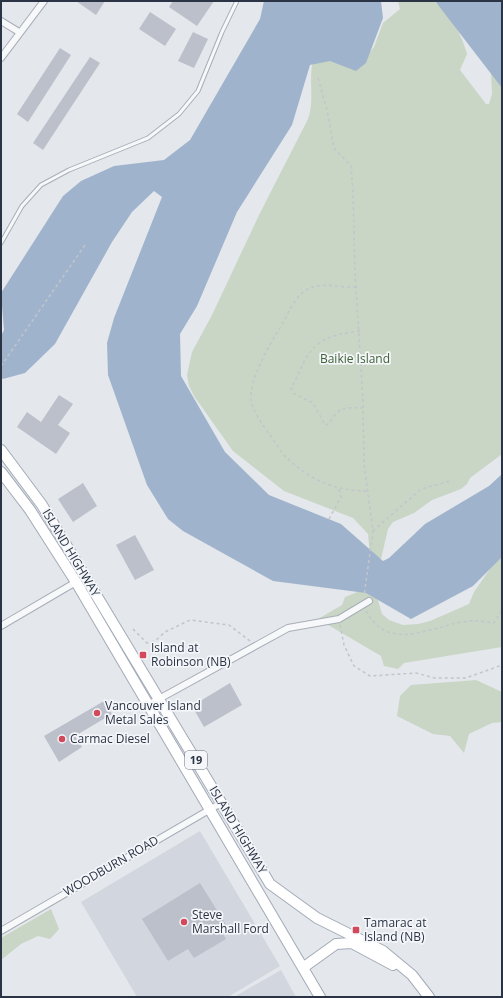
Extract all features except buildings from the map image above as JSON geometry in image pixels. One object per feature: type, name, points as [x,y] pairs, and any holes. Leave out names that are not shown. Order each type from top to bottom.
[{"type":"main road","name":"ISLAND HIGHWAY","points":[[1,450],[42,505],[270,884],[317,918],[383,951],[412,975]]},
{"type":"main road","name":"ISLAND HIGHWAY","points":[[1,472],[30,510],[76,582],[209,809],[304,967],[320,997]]},
{"type":"main road","points":[[304,967],[336,944],[352,943],[412,975]]},
{"type":"main road","name":"19","points":[[412,975],[429,997]]},
{"type":"street","points":[[1,58],[19,32],[44,1]]},
{"type":"street","points":[[1,21],[19,32]]},
{"type":"street","points":[[1,626],[76,582]]},
{"type":"street","points":[[148,705],[288,628],[339,620],[369,601]]},
{"type":"street","name":"WOODBURN ROAD","points":[[1,931],[221,803]]},
{"type":"lane","points":[[1,243],[22,206],[42,185],[69,170],[148,138],[179,114],[198,91],[222,32],[237,1]]},
{"type":"path","points":[[318,78],[327,110],[334,148],[350,166],[356,287],[360,332],[364,464],[373,531],[363,605],[371,620],[389,633],[412,635],[470,621],[494,623],[502,610]]},
{"type":"path","points":[[1,366],[85,245]]},
{"type":"path","points":[[356,287],[342,288],[323,285],[308,289],[300,295],[271,341],[255,376],[251,400],[264,427],[287,458],[321,482],[339,489],[368,491]]},
{"type":"path","points":[[360,332],[336,334],[323,340],[311,351],[291,388],[293,393],[313,404],[325,425],[329,424],[335,413],[346,408],[363,408]]},
{"type":"path","points":[[373,531],[421,489],[450,481]]},
{"type":"path","points":[[329,519],[341,497],[339,489]]},
{"type":"path","points":[[133,629],[147,643],[154,641],[165,632],[190,620],[229,625],[256,646]]},
{"type":"path","points":[[339,620],[344,645],[354,666],[370,676],[416,673],[435,678],[466,678],[495,670],[502,665]]},
{"type":"shaded area","points":[[200,831],[280,966],[228,997],[137,997],[81,902]]},
{"type":"shaded area","points":[[281,970],[296,997],[234,997]]},
{"type":"green space","name":"Baikie Island","points":[[398,1],[434,1],[440,6],[455,25],[467,54],[460,70],[486,104],[489,104],[492,94],[491,72],[502,81],[502,454],[470,478],[467,484],[461,489],[432,500],[414,513],[393,522],[388,529],[381,559],[370,556],[368,534],[353,518],[284,491],[233,451],[194,396],[189,386],[187,375],[192,352],[212,315],[259,215],[308,119],[311,105],[311,75],[313,61],[365,58],[374,47],[383,23],[400,9]]},
{"type":"green space","points":[[502,557],[502,647],[404,663],[398,669],[384,666],[381,656],[318,619],[342,605],[345,597],[360,591],[376,594],[382,614],[389,620],[403,625],[418,624],[430,621],[469,604],[474,592],[492,566]]},
{"type":"green space","points":[[476,680],[502,692],[502,722],[492,723],[469,734],[464,753],[450,736],[433,734],[397,716],[400,696],[411,685]]},
{"type":"green space","points":[[51,909],[59,929],[50,939],[38,936],[21,944],[1,960],[1,938]]},
{"type":"water","points":[[264,1],[381,1],[383,18],[366,63],[356,71],[330,61],[310,65],[292,125],[237,212],[197,306],[180,334],[181,376],[225,452],[269,495],[341,524],[383,561],[389,558],[425,524],[489,486],[502,474],[502,557],[473,586],[411,619],[366,593],[273,581],[183,531],[168,519],[147,485],[108,375],[107,343],[114,318],[162,197],[154,191],[132,212],[112,242],[55,344],[25,373],[3,379],[1,377],[1,336],[4,330],[1,293],[63,196],[81,181],[114,166],[164,160],[190,140],[260,19]]},
{"type":"water","points":[[435,1],[502,1],[502,88]]},
{"type":"place","name":"Island at Robinson (NB)","points":[[143,655]]},
{"type":"place","name":"Vancouver Island Metal Sales","points":[[97,713]]},
{"type":"place","name":"Carmac Diesel","points":[[62,739]]},
{"type":"place","name":"Steve Marshall Ford","points":[[184,922]]},
{"type":"place","name":"Tamarac at Island (NB)","points":[[356,930]]}]
